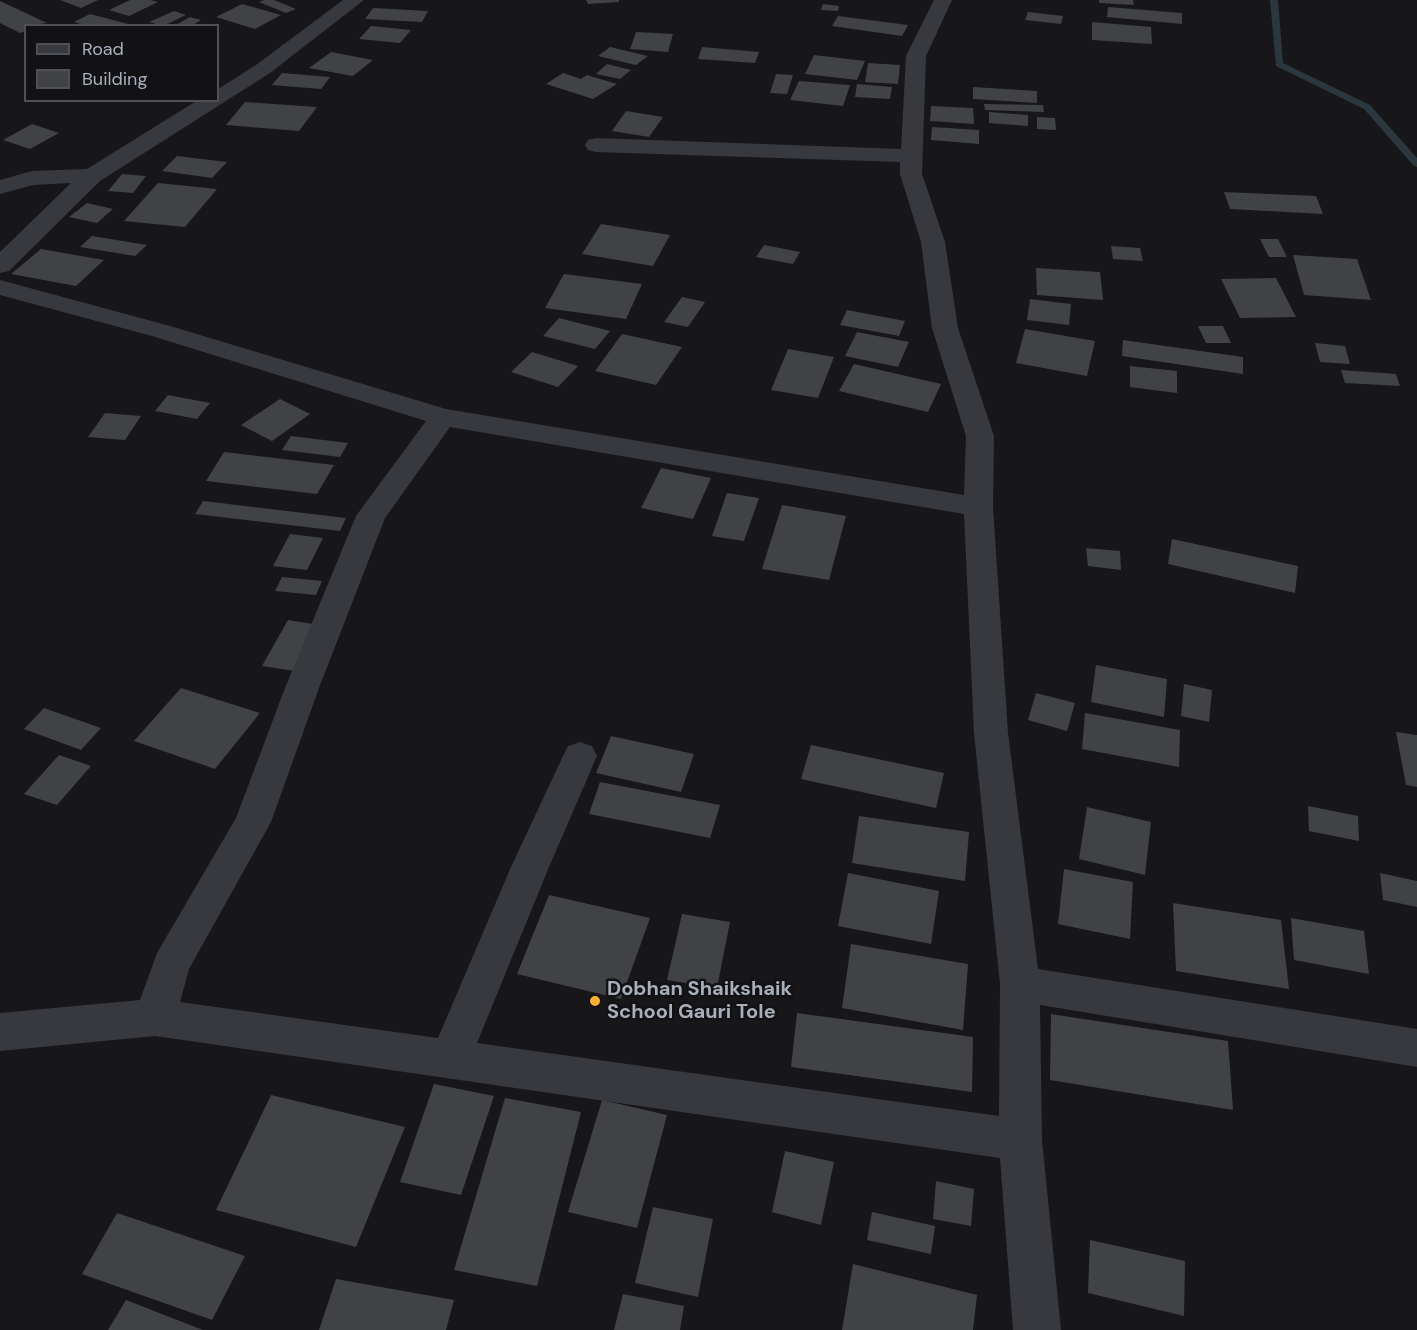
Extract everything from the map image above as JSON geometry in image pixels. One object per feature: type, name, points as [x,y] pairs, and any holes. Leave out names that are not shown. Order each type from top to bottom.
[{"type":"street","points":[[219,97],[263,69],[355,0]]},
{"type":"street","points":[[943,0],[916,56],[911,174],[933,242],[945,328],[980,436],[978,507],[991,733],[1020,984],[1020,1140],[1037,1330]]},
{"type":"street","points":[[0,266],[92,176],[210,102]]},
{"type":"street","points":[[596,145],[911,156]]},
{"type":"street","points":[[0,187],[32,178],[92,176]]},
{"type":"street","points":[[0,287],[161,331],[443,417],[978,507]]},
{"type":"street","points":[[155,1017],[171,965],[253,822],[302,688],[371,516],[443,417]]},
{"type":"street","points":[[450,1059],[530,867],[580,756]]},
{"type":"street","points":[[1020,984],[1417,1048]]},
{"type":"street","points":[[0,1033],[155,1017],[1020,1140]]},
{"type":"building","points":[[60,0],[98,0],[81,8]]},
{"type":"building","points":[[130,0],[158,2],[129,16],[109,10]]},
{"type":"building","points":[[274,0],[296,9],[286,13],[259,2]]},
{"type":"building","points":[[586,0],[619,0],[619,2],[588,4]]},
{"type":"building","points":[[1099,0],[1133,0],[1134,5],[1099,3]]},
{"type":"building","points":[[0,1],[47,23],[24,24],[24,32],[20,33],[0,23]]},
{"type":"building","points":[[242,4],[281,15],[255,29],[216,17]]},
{"type":"building","points":[[823,4],[839,6],[838,11],[821,10]]},
{"type":"building","points":[[1108,7],[1182,13],[1182,24],[1107,17]]},
{"type":"building","points":[[373,8],[428,11],[422,22],[365,19]]},
{"type":"building","points":[[174,11],[186,15],[167,24],[149,22]]},
{"type":"building","points":[[1028,12],[1063,16],[1061,24],[1025,20]]},
{"type":"building","points":[[90,14],[128,24],[80,24],[74,22]]},
{"type":"building","points":[[838,16],[908,25],[902,36],[832,26]]},
{"type":"building","points":[[190,17],[201,20],[194,24],[178,24]]},
{"type":"building","points":[[1092,22],[1151,27],[1152,44],[1092,40]]},
{"type":"building","points":[[371,26],[411,30],[400,43],[359,39]]},
{"type":"building","points":[[636,32],[673,34],[668,52],[630,49]]},
{"type":"building","points":[[610,47],[648,56],[636,65],[598,56]]},
{"type":"building","points":[[702,47],[759,52],[755,63],[698,59]]},
{"type":"building","points":[[331,52],[373,60],[353,76],[309,68]]},
{"type":"building","points":[[814,55],[865,61],[857,80],[805,74]]},
{"type":"building","points":[[868,63],[900,65],[898,84],[865,82]]},
{"type":"building","points":[[607,64],[631,70],[620,79],[596,74]]},
{"type":"building","points":[[282,73],[330,77],[321,89],[272,85]]},
{"type":"building","points":[[563,73],[581,79],[587,75],[617,84],[593,99],[546,84]]},
{"type":"building","points":[[776,74],[793,75],[787,94],[770,93]]},
{"type":"building","points":[[799,81],[850,85],[843,106],[790,100]]},
{"type":"building","points":[[857,84],[892,87],[890,99],[855,97]]},
{"type":"building","points":[[973,87],[1037,91],[1037,103],[973,99]]},
{"type":"building","points":[[245,102],[317,107],[299,131],[226,125]]},
{"type":"building","points":[[984,104],[1043,105],[1044,112],[985,110]]},
{"type":"building","points":[[931,106],[973,108],[974,124],[930,121]]},
{"type":"building","points":[[626,111],[663,117],[649,137],[612,131]]},
{"type":"building","points":[[989,112],[1028,115],[1028,126],[989,123]]},
{"type":"building","points":[[1037,117],[1055,118],[1056,130],[1037,129]]},
{"type":"building","points":[[32,124],[59,133],[30,149],[3,140]]},
{"type":"building","points":[[932,127],[979,130],[979,144],[931,140]]},
{"type":"building","points":[[177,156],[227,162],[212,178],[162,171]]},
{"type":"building","points":[[122,174],[146,176],[133,193],[108,191]]},
{"type":"building","points":[[158,183],[217,189],[185,227],[124,221]]},
{"type":"building","points":[[1224,192],[1316,196],[1323,214],[1230,209]]},
{"type":"building","points":[[87,203],[113,209],[97,223],[69,217]]},
{"type":"building","points":[[601,224],[670,235],[653,266],[582,254]]},
{"type":"building","points":[[92,236],[147,245],[135,256],[80,247]]},
{"type":"building","points":[[1260,239],[1278,239],[1287,257],[1269,257]]},
{"type":"building","points":[[764,245],[800,252],[793,264],[756,257]]},
{"type":"building","points":[[1111,246],[1140,248],[1143,261],[1113,259]]},
{"type":"building","points":[[41,249],[104,260],[76,286],[11,274]]},
{"type":"building","points":[[1293,255],[1357,259],[1371,300],[1304,295]]},
{"type":"building","points":[[1036,268],[1100,272],[1103,300],[1037,295]]},
{"type":"building","points":[[564,274],[642,284],[626,319],[545,308]]},
{"type":"building","points":[[1276,278],[1296,317],[1240,318],[1221,279]]},
{"type":"building","points":[[682,297],[705,302],[688,327],[664,322]]},
{"type":"building","points":[[1030,299],[1071,304],[1069,325],[1027,320]]},
{"type":"building","points":[[847,310],[905,321],[899,336],[840,325]]},
{"type":"building","points":[[559,318],[610,331],[595,349],[543,336]]},
{"type":"building","points":[[1198,326],[1223,326],[1231,343],[1206,343]]},
{"type":"building","points":[[1025,329],[1095,341],[1087,376],[1016,363]]},
{"type":"building","points":[[857,332],[909,342],[898,367],[845,356]]},
{"type":"building","points":[[622,334],[682,347],[656,385],[595,371]]},
{"type":"building","points":[[1123,340],[1243,357],[1243,374],[1122,356]]},
{"type":"building","points":[[1315,343],[1345,346],[1350,364],[1320,362]]},
{"type":"building","points":[[788,349],[834,357],[818,398],[771,390]]},
{"type":"building","points":[[532,352],[578,366],[558,387],[511,372]]},
{"type":"building","points":[[854,364],[941,384],[928,412],[839,391]]},
{"type":"building","points":[[1130,366],[1177,371],[1177,393],[1130,387]]},
{"type":"building","points":[[1341,370],[1396,374],[1400,386],[1345,383]]},
{"type":"building","points":[[168,395],[210,403],[197,419],[155,411]]},
{"type":"building","points":[[280,399],[310,414],[272,441],[241,425]]},
{"type":"building","points":[[105,413],[141,416],[125,440],[88,437]]},
{"type":"building","points":[[291,436],[348,443],[340,457],[282,450]]},
{"type":"building","points":[[224,452],[334,465],[317,494],[206,481]]},
{"type":"building","points":[[661,468],[711,478],[693,519],[641,508]]},
{"type":"building","points":[[727,493],[759,498],[744,541],[712,536]]},
{"type":"building","points":[[203,501],[346,518],[340,531],[195,514]]},
{"type":"building","points":[[782,505],[846,516],[829,580],[762,569]]},
{"type":"building","points":[[290,534],[323,538],[307,570],[273,566]]},
{"type":"building","points":[[1172,539],[1298,566],[1295,593],[1168,564]]},
{"type":"building","points":[[1086,548],[1120,551],[1121,570],[1088,566]]},
{"type":"building","points":[[282,577],[322,581],[316,595],[275,591]]},
{"type":"building","points":[[288,620],[320,625],[295,671],[262,666]]},
{"type":"building","points":[[1096,665],[1167,679],[1164,717],[1091,702]]},
{"type":"building","points":[[1184,684],[1212,690],[1209,722],[1181,716]]},
{"type":"building","points":[[181,688],[260,713],[215,769],[134,741]]},
{"type":"building","points":[[1036,693],[1075,703],[1067,731],[1028,720]]},
{"type":"building","points":[[44,708],[101,728],[81,750],[24,729]]},
{"type":"building","points":[[1085,713],[1180,730],[1179,767],[1082,749]]},
{"type":"building","points":[[1396,732],[1417,735],[1417,787],[1406,785]]},
{"type":"building","points":[[611,736],[694,754],[681,792],[596,773]]},
{"type":"building","points":[[811,745],[944,773],[936,808],[801,779]]},
{"type":"building","points":[[59,755],[91,766],[57,805],[24,794]]},
{"type":"building","points":[[600,782],[720,805],[710,838],[589,814]]},
{"type":"building","points":[[1308,806],[1358,816],[1359,841],[1309,831]]},
{"type":"building","points":[[1087,807],[1151,822],[1145,875],[1079,859]]},
{"type":"building","points":[[859,816],[969,832],[965,881],[852,863]]},
{"type":"building","points":[[1064,869],[1133,882],[1130,939],[1058,924]]},
{"type":"building","points":[[848,873],[939,891],[931,944],[838,926]]},
{"type":"building","points":[[1380,873],[1417,881],[1417,907],[1383,900]]},
{"type":"building","points":[[549,895],[650,918],[621,999],[517,974]]},
{"type":"building","points":[[1173,903],[1281,920],[1289,989],[1176,971]]},
{"type":"building","points":[[682,914],[730,922],[717,988],[667,980]]},
{"type":"building","points":[[1291,918],[1364,931],[1369,974],[1294,960]]},
{"type":"building","points":[[851,944],[968,964],[963,1030],[842,1008]]},
{"type":"building","points":[[797,1013],[973,1037],[972,1092],[791,1067]]},
{"type":"building","points":[[1051,1014],[1228,1041],[1233,1110],[1050,1080]]},
{"type":"building","points":[[434,1084],[494,1096],[461,1195],[400,1182]]},
{"type":"building","points":[[271,1095],[405,1127],[356,1247],[216,1210]]},
{"type":"building","points":[[505,1098],[581,1112],[537,1286],[454,1270]]},
{"type":"building","points":[[602,1100],[667,1115],[637,1228],[568,1212]]},
{"type":"building","points":[[785,1151],[834,1162],[821,1225],[772,1212]]},
{"type":"building","points":[[936,1181],[974,1189],[971,1226],[933,1219]]},
{"type":"building","points":[[653,1207],[713,1219],[698,1297],[635,1283]]},
{"type":"building","points":[[872,1212],[935,1226],[931,1254],[867,1240]]},
{"type":"building","points":[[117,1213],[245,1256],[212,1320],[82,1274]]},
{"type":"building","points":[[1090,1240],[1185,1261],[1184,1316],[1088,1293]]},
{"type":"building","points":[[853,1264],[977,1295],[973,1330],[842,1330]]},
{"type":"building","points":[[336,1279],[454,1300],[446,1330],[319,1330]]},
{"type":"building","points":[[623,1294],[684,1306],[680,1330],[614,1330]]},
{"type":"building","points":[[126,1300],[203,1330],[108,1330]]},
{"type":"waterway","points":[[1274,0],[1279,64],[1367,107],[1417,164]]},
{"type":"place","name":"Dobhan Shaikshaik School Gauri Tole","points":[[595,1001]]}]
